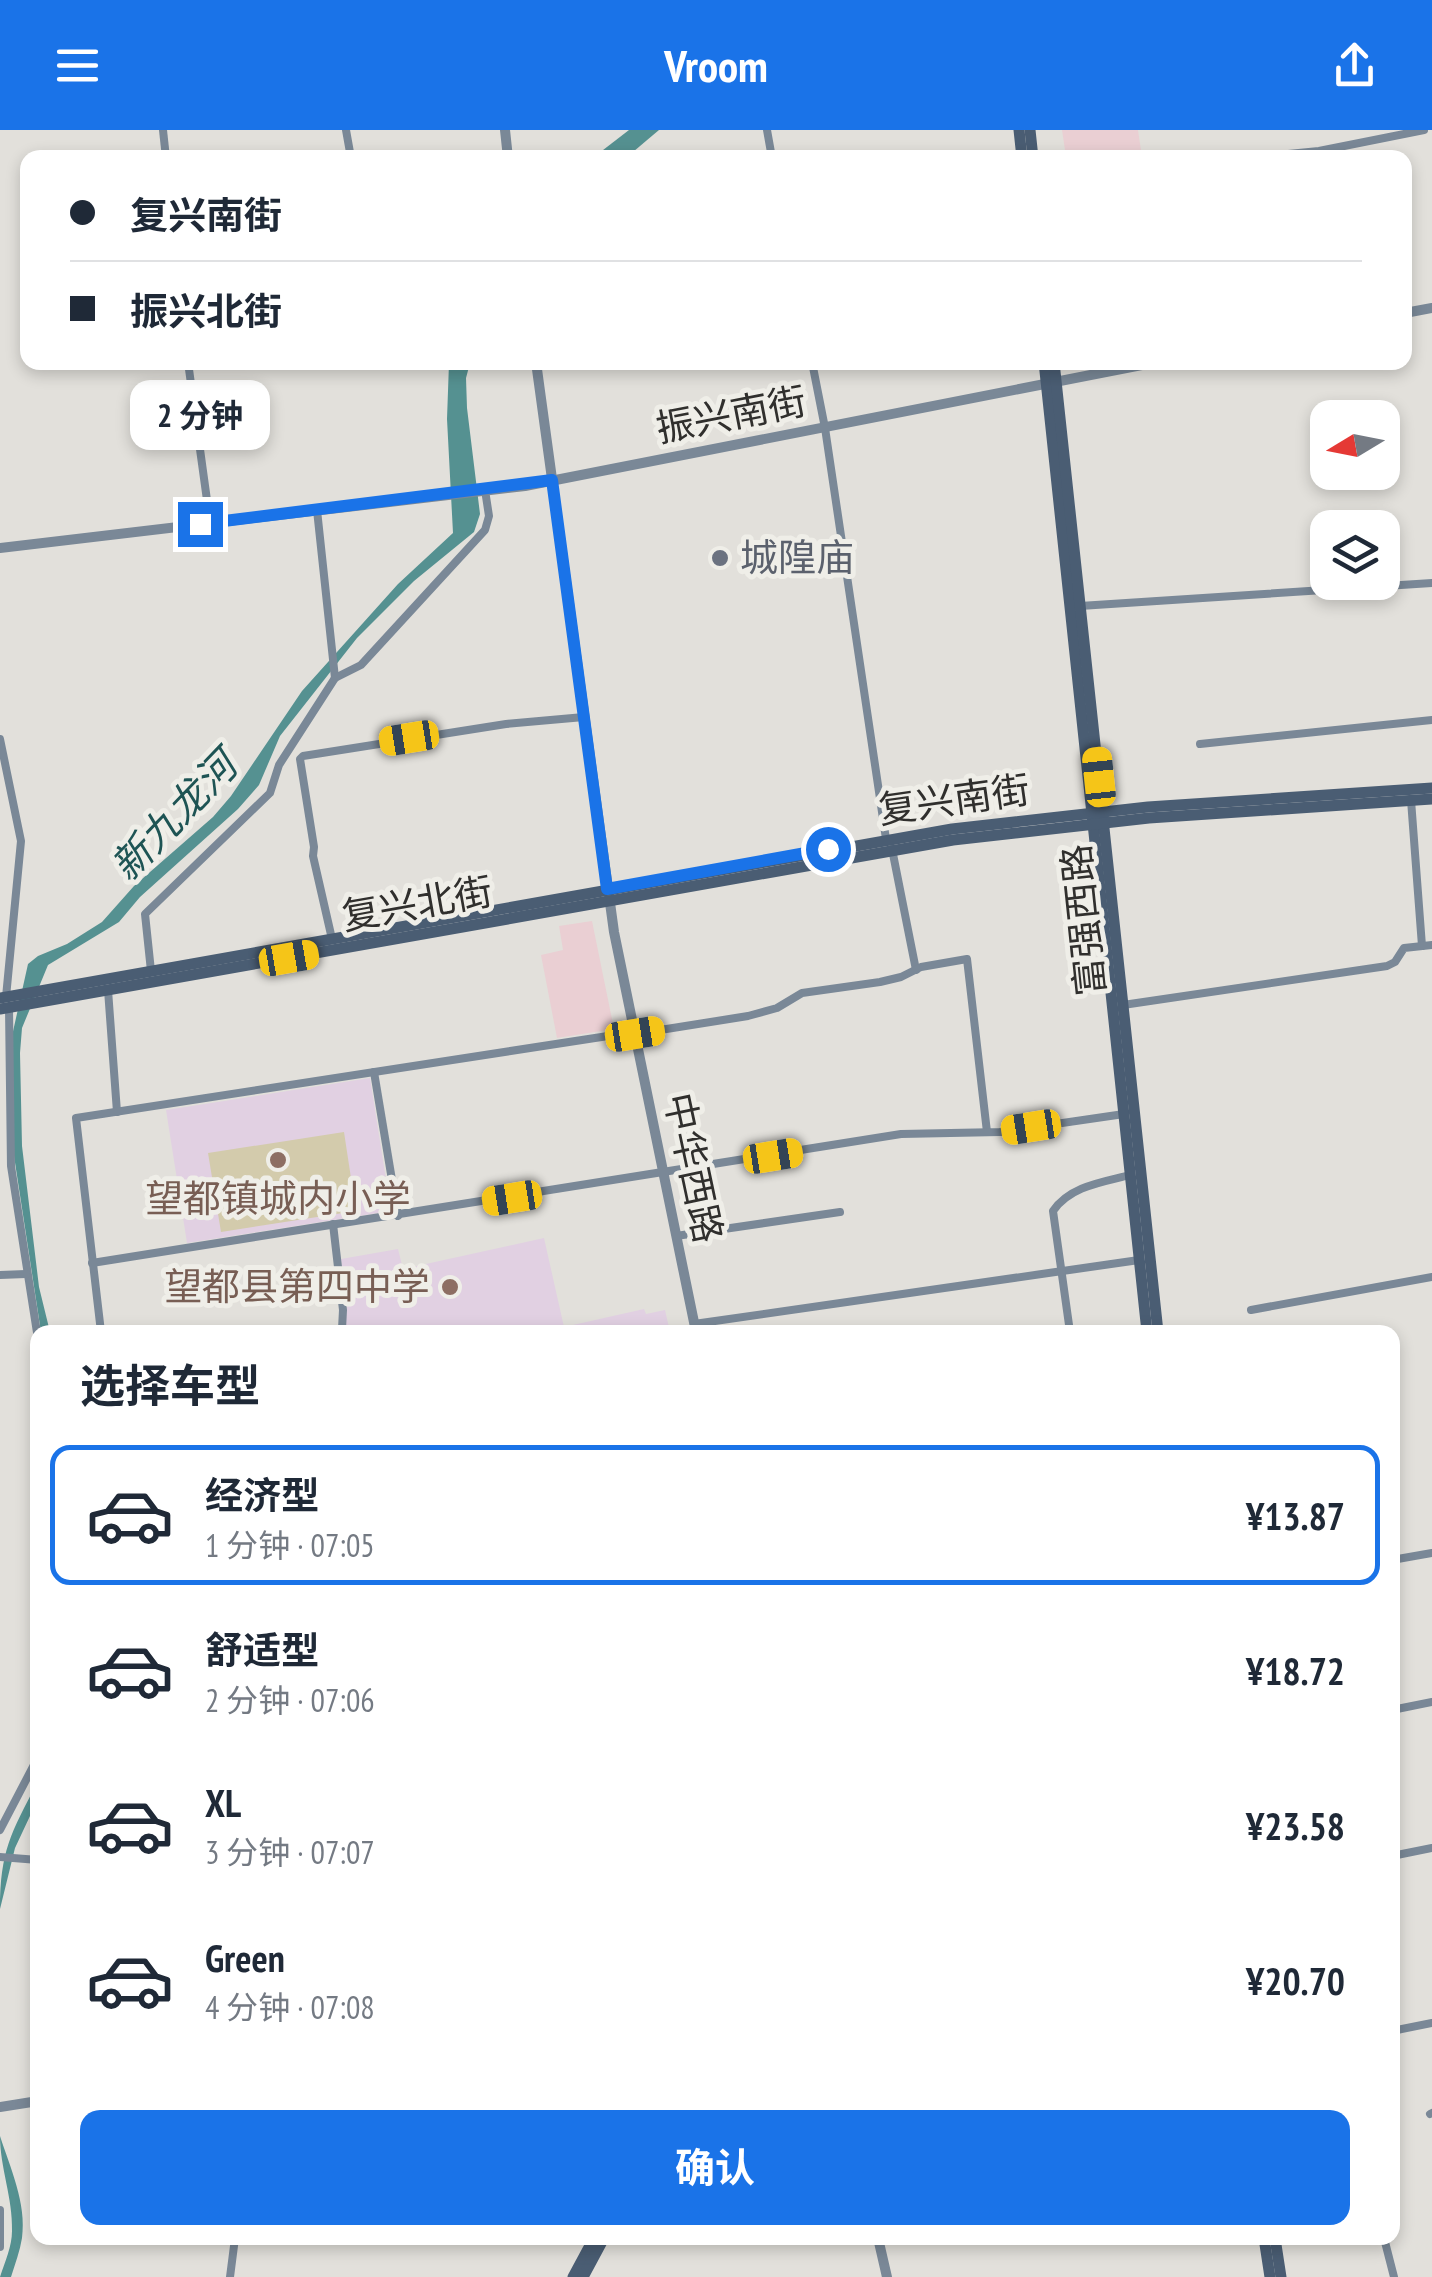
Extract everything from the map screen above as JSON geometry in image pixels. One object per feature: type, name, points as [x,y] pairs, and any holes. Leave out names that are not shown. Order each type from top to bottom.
[{"type":"main road","points":[[1047,370],[1051,383]]},
{"type":"main road","points":[[1051,383],[1053,370]]},
{"type":"main road","name":"富强西路","points":[[1051,383],[1080,606],[1146,1325]]},
{"type":"main road","name":"富强西路","points":[[1051,383],[1157,1325]]},
{"type":"main road","name":"复兴南街","points":[[608,894],[889,844],[1098,817],[1432,788]]},
{"type":"main road","name":"复兴南街","points":[[1098,817],[1432,799]]},
{"type":"main road","name":"复兴北街","points":[[41,997],[108,990],[608,894]]},
{"type":"main road","name":"复兴北街","points":[[7,1003],[332,939],[608,894]]},
{"type":"main road","points":[[573,2277],[590,2245]]},
{"type":"main road","points":[[583,2277],[600,2245]]},
{"type":"main road","points":[[1265,2245],[1270,2277]]},
{"type":"main road","points":[[1276,2245],[1282,2277]]},
{"type":"street","points":[[1326,150],[1424,130]]},
{"type":"street","points":[[189,370],[210,522]]},
{"type":"street","name":"中华西路","points":[[537,370],[608,894],[694,1325]]},
{"type":"street","points":[[814,370],[889,844],[916,970]]},
{"type":"street","name":"振兴南街","points":[[0,548],[552,480],[1117,370]]},
{"type":"street","points":[[334,675],[361,664],[486,530],[489,516],[483,490]]},
{"type":"street","points":[[151,972],[144,914],[270,793],[279,765],[334,675],[317,510]]},
{"type":"street","points":[[1080,606],[1432,583]]},
{"type":"street","points":[[332,939],[313,856],[300,759],[303,756],[506,724],[584,717]]},
{"type":"street","points":[[1200,744],[1432,720]]},
{"type":"street","points":[[0,739],[21,841],[7,1003],[8,1130],[35,1325]]},
{"type":"street","points":[[1123,1004],[1386,966],[1395,962],[1404,948],[1427,945],[1411,800]]},
{"type":"street","points":[[100,1325],[76,1118],[766,1012],[802,994],[902,977],[967,958],[987,1132]]},
{"type":"street","points":[[108,990],[117,1112]]},
{"type":"street","points":[[374,1072],[398,1216]]},
{"type":"street","points":[[92,1264],[901,1134],[987,1132],[1124,1114]]},
{"type":"street","points":[[1069,1325],[1053,1211],[1061,1200],[1091,1185],[1130,1175]]},
{"type":"street","points":[[676,1236],[840,1212]]},
{"type":"street","points":[[333,1224],[342,1325]]},
{"type":"street","points":[[714,1325],[1140,1260]]},
{"type":"street","points":[[0,1275],[26,1274]]},
{"type":"street","points":[[1251,1310],[1432,1278]]},
{"type":"street","points":[[1400,1559],[1432,1553]]},
{"type":"street","points":[[1400,1708],[1432,1702]]},
{"type":"street","points":[[0,1830],[30,1772]]},
{"type":"street","points":[[1400,1854],[1432,1848]]},
{"type":"street","points":[[0,1856],[30,1859]]},
{"type":"street","points":[[1400,2030],[1432,2024]]},
{"type":"street","points":[[0,2107],[30,2102]]},
{"type":"street","points":[[0,2210],[0,2248]]},
{"type":"street","points":[[230,2277],[234,2245]]},
{"type":"street","points":[[880,2245],[887,2277]]},
{"type":"street","points":[[1386,2245],[1394,2277]]},
{"type":"shaded area","points":[[1062,130],[1138,130],[1141,150],[1065,150]]},
{"type":"shaded area","points":[[592,921],[614,1029],[557,1038],[541,955],[563,950],[559,926]]},
{"type":"shaded area","name":"望都镇城内小学","points":[[370,1078],[391,1211],[187,1243],[166,1110]]},
{"type":"shaded area","points":[[344,1132],[356,1211],[221,1232],[208,1153]]},
{"type":"shaded area","name":"望都县第四中学","points":[[544,1238],[564,1325],[346,1325],[341,1259],[398,1249],[403,1269]]},
{"type":"shaded area","name":"望都县第四中学","points":[[644,1309],[646,1314],[665,1310],[668,1325],[573,1325]]},
{"type":"water","points":[[629,130],[659,130],[635,150],[603,150]]},
{"type":"water","points":[[449,370],[468,370],[467,408],[480,514],[474,532],[414,581],[357,638],[280,736],[259,785],[238,809],[140,897],[119,922],[48,965],[22,1028],[20,1053],[22,1146],[39,1287],[48,1325],[40,1325],[14,1156],[12,1036],[28,964],[102,922],[134,886],[213,817],[302,691],[398,584],[453,533],[447,419]]},
{"type":"water","points":[[30,1797],[30,1816],[15,1848],[0,1909],[2,1872]]},
{"type":"water","points":[[0,2136],[22,2212],[22,2238],[11,2277],[0,2277],[12,2231]]},
{"type":"place","name":"城隍庙","points":[[720,558]]},
{"type":"place","name":"望都镇城内小学","points":[[278,1160]]},
{"type":"place","name":"望都县第四中学","points":[[450,1287]]},
{"type":"route","points":[[200,524],[552,480],[607,889],[828,849]]},
{"type":"water label","name":"新九龙河","points":[[174,816]]}]
